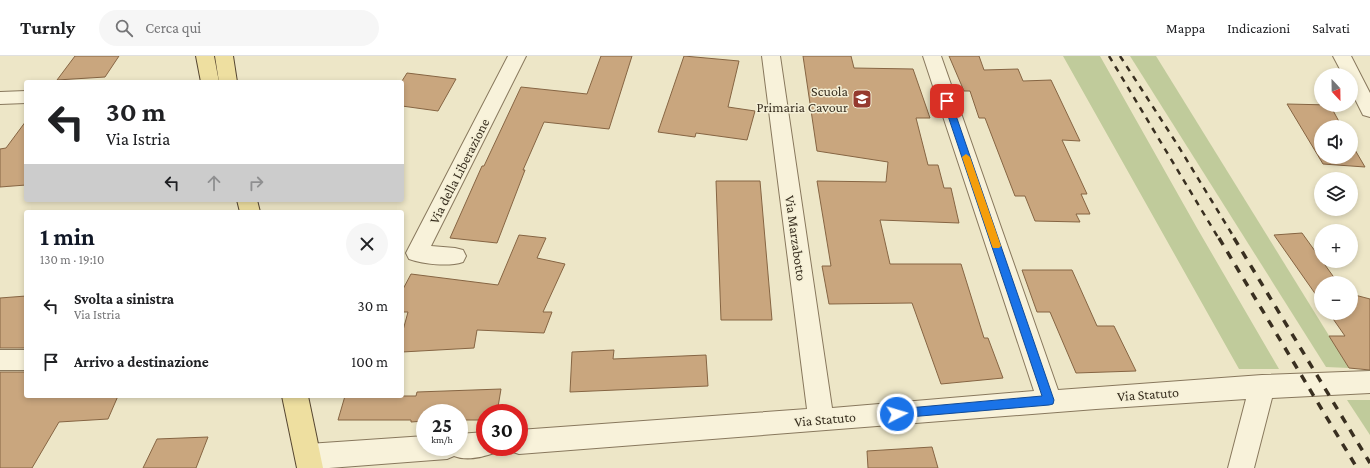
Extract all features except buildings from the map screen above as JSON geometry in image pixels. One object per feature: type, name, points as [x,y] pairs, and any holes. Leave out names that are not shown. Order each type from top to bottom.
[{"type":"main road","points":[[205,56],[210,80]]},
{"type":"main road","points":[[224,56],[228,80]]},
{"type":"main road","points":[[295,398],[309,463]]},
{"type":"street","name":"Via della Liberazione","points":[[455,256],[418,253],[517,56]]},
{"type":"street","name":"Via Marzabotto","points":[[771,56],[821,420]]},
{"type":"street","points":[[932,56],[1049,400]]},
{"type":"street","points":[[1342,56],[1370,111]]},
{"type":"street","points":[[0,98],[24,97]]},
{"type":"street","points":[[0,360],[24,360]]},
{"type":"street","name":"Via Statuto","points":[[528,441],[821,420],[1049,400],[1262,386],[1370,382]]},
{"type":"street","points":[[1241,468],[1262,386]]},
{"type":"street","points":[[309,463],[416,451]]},
{"type":"green space","points":[[1063,56],[1100,56],[1279,369],[1239,369]]},
{"type":"green space","points":[[1130,56],[1156,56],[1314,311],[1314,320],[1319,320],[1349,368],[1326,367]]},
{"type":"green space","points":[[1347,400],[1370,400],[1370,435]]},
{"type":"railway","points":[[1109,56],[1219,239]]},
{"type":"railway","points":[[1120,56],[1177,144],[1235,239]]},
{"type":"railway","points":[[1219,238],[1357,468]]},
{"type":"railway","points":[[1234,238],[1370,463]]},
{"type":"slow traffic","points":[[966,157],[996,246]]},
{"type":"place","name":"Scuola Primaria Cavour","points":[[862,99]]},
{"type":"route","points":[[897,414],[1049,400],[947,101]]}]
